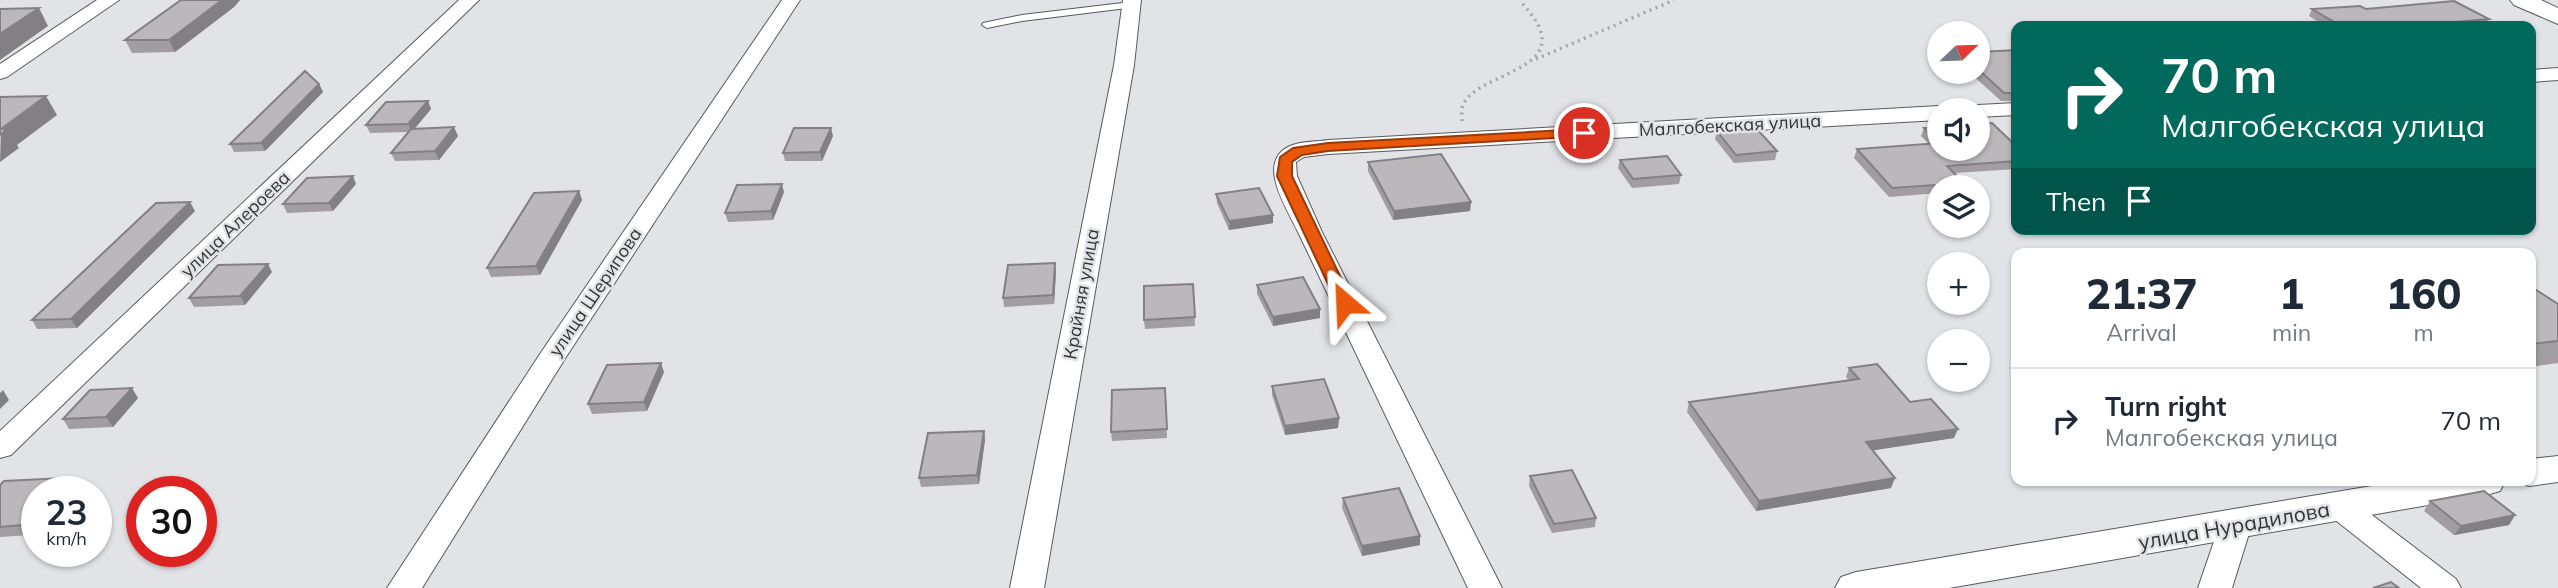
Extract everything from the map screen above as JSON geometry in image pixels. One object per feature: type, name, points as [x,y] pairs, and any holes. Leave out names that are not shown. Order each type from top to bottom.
[{"type":"street","points":[[0,73],[110,0]]},
{"type":"street","name":"улица Алероева","points":[[0,448],[470,0]]},
{"type":"street","name":"улица Шерипова","points":[[404,588],[552,357],[791,0]]},
{"type":"street","points":[[2522,0],[2558,17]]},
{"type":"street","name":"Крайняя улица","points":[[1027,588],[1121,79],[1131,3]]},
{"type":"street","points":[[2536,76],[2558,74]]},
{"type":"street","points":[[1990,110],[2011,109]]},
{"type":"street","name":"Малгобекская улица","points":[[1485,588],[1284,176],[1285,160],[1298,151],[1927,114]]},
{"type":"street","points":[[2536,472],[2558,468]]},
{"type":"street","points":[[2340,507],[2458,486]]},
{"type":"street","points":[[2340,507],[2444,588]]},
{"type":"street","name":"улица Нурадилова","points":[[1862,588],[2235,527],[2340,507]]},
{"type":"street","name":"улица Нурадилова","points":[[1856,588],[2340,507]]},
{"type":"street","points":[[2215,588],[2235,527]]},
{"type":"lane","points":[[987,25],[1131,3]]},
{"type":"path","points":[[1520,0],[1541,30],[1543,47],[1533,60]]},
{"type":"path","points":[[1475,139],[1462,122],[1463,105],[1474,90],[1533,60],[1674,0]]},
{"type":"building","points":[[181,0],[222,0],[169,40],[125,40]]},
{"type":"building","points":[[2454,1],[2489,19],[2332,21],[2312,9],[2360,6],[2366,9]]},
{"type":"building","points":[[39,8],[0,34],[0,9]]},
{"type":"building","points":[[2011,50],[2011,93],[2004,93],[1990,80],[1990,51]]},
{"type":"building","points":[[305,71],[319,84],[261,143],[230,144]]},
{"type":"building","points":[[46,96],[1,129],[7,129],[0,135],[0,97]]},
{"type":"building","points":[[428,101],[408,124],[366,125],[386,102]]},
{"type":"building","points":[[1992,123],[2011,141],[2011,161],[1947,166],[1956,175],[1927,175],[1927,186],[1892,188],[1857,149],[1927,144],[1927,161],[1990,161]]},
{"type":"building","points":[[454,127],[435,151],[391,153],[411,129]]},
{"type":"building","points":[[794,128],[831,128],[820,152],[783,153]]},
{"type":"building","points":[[1756,128],[1777,151],[1736,155],[1717,131]]},
{"type":"building","points":[[1441,154],[1471,202],[1394,211],[1368,162]]},
{"type":"building","points":[[1667,156],[1681,175],[1633,179],[1620,160]]},
{"type":"building","points":[[353,176],[329,203],[283,204],[307,178]]},
{"type":"building","points":[[782,184],[771,211],[725,213],[737,185]]},
{"type":"building","points":[[1259,188],[1273,215],[1229,221],[1216,194]]},
{"type":"building","points":[[579,191],[536,266],[487,268],[534,193]]},
{"type":"building","points":[[190,202],[71,319],[32,320],[156,203]]},
{"type":"building","points":[[1055,263],[1053,295],[1003,298],[1008,265]]},
{"type":"building","points":[[268,264],[240,296],[189,298],[218,265]]},
{"type":"building","points":[[1303,277],[1320,309],[1273,317],[1257,285]]},
{"type":"building","points":[[1193,284],[1195,317],[1144,320],[1144,286]]},
{"type":"building","points":[[2536,290],[2558,304],[2558,341],[2536,343]]},
{"type":"building","points":[[661,363],[644,402],[588,404],[607,365]]},
{"type":"building","points":[[1877,364],[1910,402],[1931,399],[1958,429],[1866,442],[1895,478],[1759,501],[1689,402],[1859,379],[1849,368]]},
{"type":"building","points":[[1324,379],[1339,418],[1285,426],[1272,386]]},
{"type":"building","points":[[132,388],[106,417],[63,419],[90,390]]},
{"type":"building","points":[[1165,388],[1167,429],[1111,432],[1112,390]]},
{"type":"building","points":[[984,431],[977,475],[919,478],[928,433]]},
{"type":"building","points":[[1572,470],[1596,518],[1554,524],[1530,476]]},
{"type":"building","points":[[21,480],[21,525],[0,527],[0,485],[4,481]]},
{"type":"building","points":[[1399,488],[1420,536],[1362,546],[1343,498]]},
{"type":"building","points":[[2484,491],[2515,515],[2461,526],[2430,501]]},
{"type":"building","points":[[2391,582],[2399,588],[2373,588]]},
{"type":"route","points":[[1345,303],[1284,176],[1285,160],[1298,151],[1328,147],[1584,133]]}]
